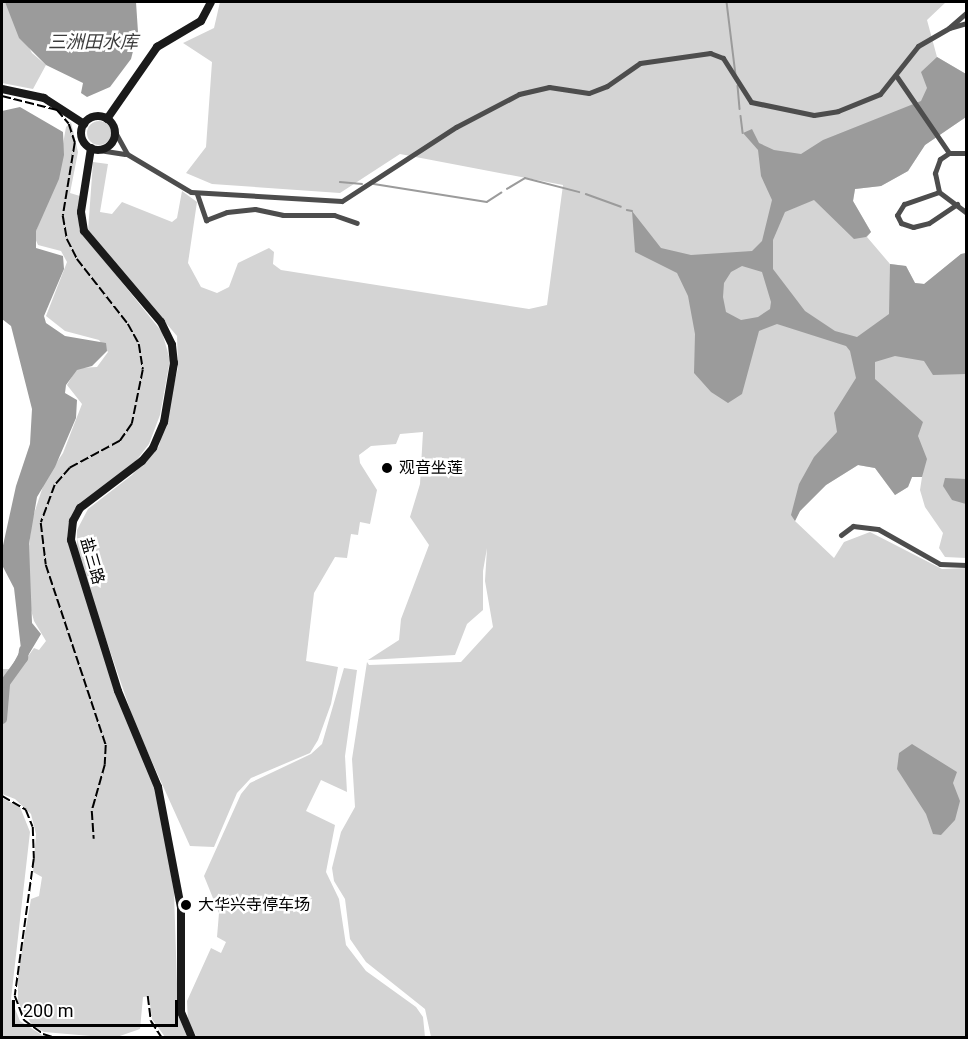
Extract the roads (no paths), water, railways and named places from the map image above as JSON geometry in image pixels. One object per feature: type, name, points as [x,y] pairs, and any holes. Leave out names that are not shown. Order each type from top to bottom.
[{"type":"main road","points":[[107,118],[158,47],[201,21],[211,2]]},
{"type":"main road","points":[[2,89],[50,100],[84,124]]},
{"type":"main road","points":[[94,117],[107,118],[115,132],[111,144],[95,149],[81,135],[84,124],[94,117]]},
{"type":"main road","name":"盐三路","points":[[95,149],[81,212],[84,231],[161,322],[170,337],[174,363],[164,422],[153,448],[142,462],[80,508],[73,521],[71,540],[115,681],[158,787],[181,908],[181,1012],[192,1038]]},
{"type":"street","points":[[95,149],[127,154],[197,194],[342,201],[456,127],[519,94],[549,87],[579,93],[599,91],[640,63],[715,54],[723,58],[751,102],[814,116],[838,111],[880,94],[897,77],[918,46],[949,28],[966,13]]},
{"type":"street","points":[[949,28],[966,23]]},
{"type":"street","points":[[897,77],[949,153]]},
{"type":"street","points":[[115,132],[127,154]]},
{"type":"street","points":[[966,153],[949,153],[940,159],[935,174],[939,192],[966,212]]},
{"type":"street","points":[[939,192],[904,204],[897,215],[901,224],[913,227],[929,223],[957,204]]},
{"type":"street","points":[[197,194],[206,220],[255,209],[283,215],[334,215],[357,223]]},
{"type":"street","points":[[841,535],[853,526],[878,529],[940,564],[966,565]]},
{"type":"water","name":"三洲田水库","points":[[5,2],[136,2],[138,32],[131,59],[110,87],[87,97],[81,93],[83,83],[46,65],[19,38]]},
{"type":"water","points":[[937,57],[966,74],[966,117],[925,145],[908,171],[881,186],[855,189],[853,201],[871,232],[866,237],[854,239],[814,200],[785,212],[773,240],[773,269],[805,311],[835,331],[857,337],[889,314],[890,264],[906,266],[915,283],[924,284],[961,254],[966,253],[966,374],[933,375],[924,361],[895,356],[875,362],[875,379],[923,422],[918,436],[927,459],[922,477],[912,477],[908,487],[895,495],[875,468],[858,465],[826,485],[800,511],[795,521],[791,515],[799,484],[814,457],[837,432],[834,413],[856,378],[850,351],[846,346],[777,324],[759,331],[742,394],[728,403],[711,392],[694,373],[695,334],[688,296],[677,273],[635,252],[632,211],[661,248],[691,255],[752,251],[762,241],[772,200],[761,176],[758,150],[743,133],[752,129],[759,143],[774,150],[801,154],[823,140],[921,101],[927,88],[921,72]],"holes":[[[742,266],[762,272],[771,302],[770,309],[758,317],[741,320],[726,312],[723,297],[724,283],[731,272]]]},
{"type":"water","points":[[20,107],[63,132],[64,155],[59,179],[36,231],[36,248],[63,256],[64,269],[44,316],[46,323],[65,336],[106,343],[107,351],[92,366],[77,370],[66,385],[65,393],[77,400],[76,418],[55,467],[37,497],[29,544],[32,623],[41,634],[26,659],[12,666],[21,649],[14,588],[2,565],[2,550],[16,486],[30,444],[32,409],[11,326],[2,319],[2,111]]},
{"type":"water","points":[[945,478],[966,479],[966,504],[952,500],[943,486]]},
{"type":"water","points":[[912,744],[957,772],[953,783],[960,801],[955,820],[941,835],[933,834],[926,814],[897,769],[899,753]]},
{"type":"waterway","points":[[727,2],[736,75]]},
{"type":"waterway","points":[[738,86],[740,109]]},
{"type":"waterway","points":[[741,116],[743,133]]},
{"type":"waterway","points":[[507,189],[525,178],[579,192]]},
{"type":"waterway","points":[[340,182],[362,184]]},
{"type":"waterway","points":[[374,184],[487,202],[501,193]]},
{"type":"waterway","points":[[586,194],[621,207]]},
{"type":"waterway","points":[[627,210],[632,211]]},
{"type":"waterway","points":[[2,719],[5,683],[23,658],[24,650]]},
{"type":"railway","points":[[2,96],[57,110],[69,124],[75,143],[63,216],[67,239],[77,259],[128,324],[139,344],[143,370],[132,424],[120,441],[70,468],[55,485],[41,523],[46,565],[106,745],[105,765],[92,811],[94,839]]},
{"type":"railway","points":[[2,796],[26,810],[33,827],[34,859],[15,996],[24,1020],[43,1034],[56,1038]]},
{"type":"railway","points":[[148,996],[151,1021],[162,1038]]},
{"type":"place","name":"观音坐莲","points":[[387,468]]},
{"type":"place","name":"大华兴寺停车场","points":[[186,905]]}]
